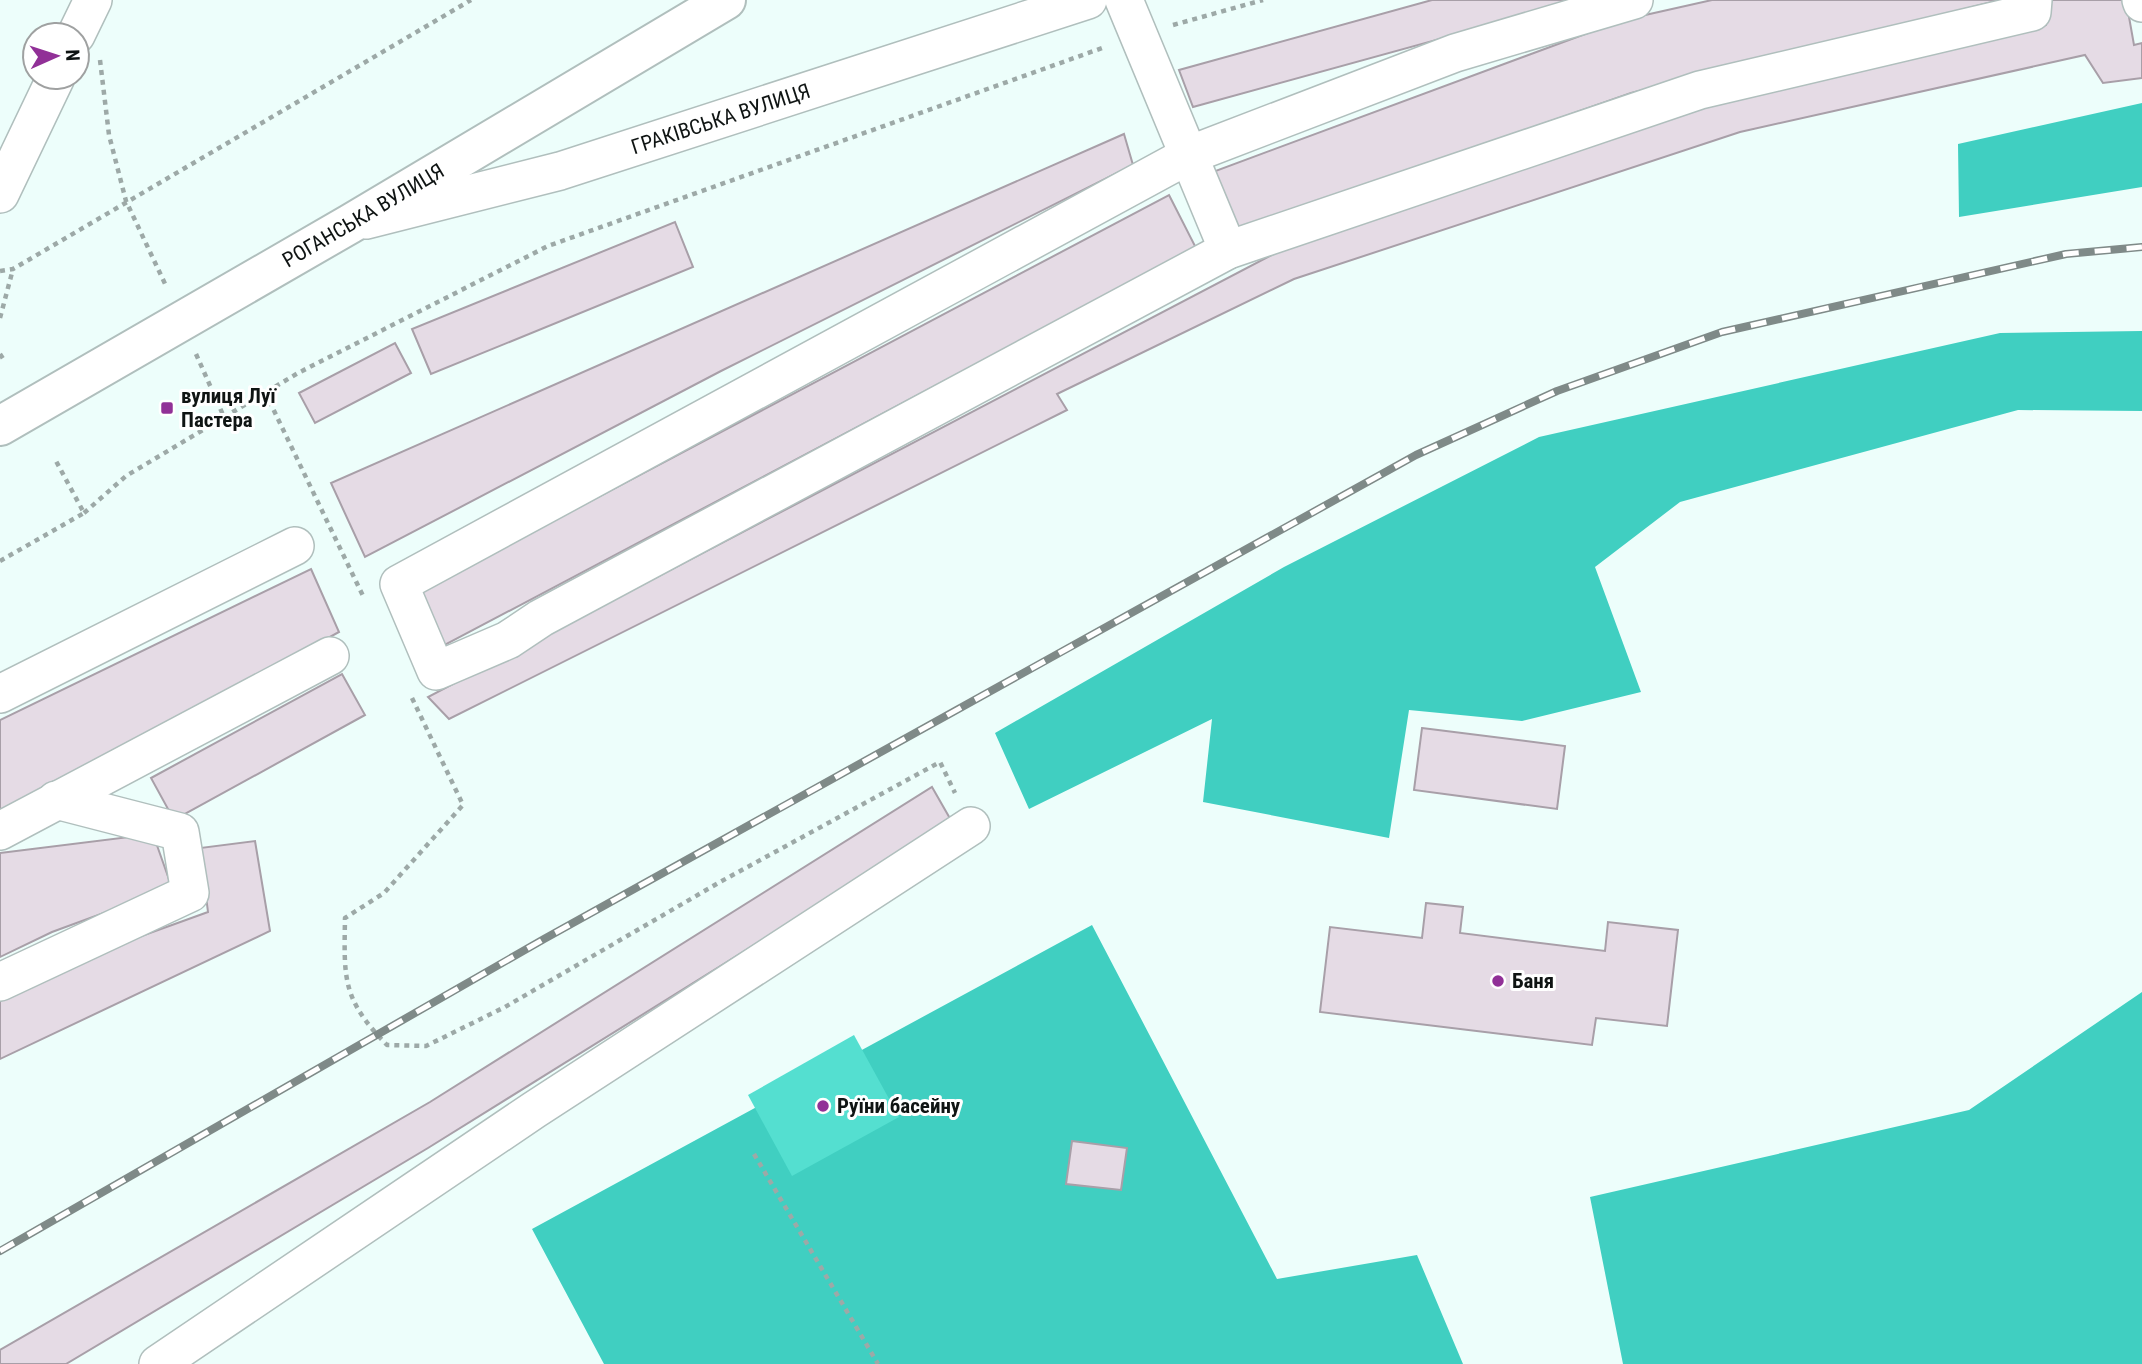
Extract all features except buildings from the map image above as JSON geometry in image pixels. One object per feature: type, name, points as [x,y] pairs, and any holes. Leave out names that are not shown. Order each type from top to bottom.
[{"type":"main road","name":"РОГАНСЬКА ВУЛИЦЯ","points":[[0,426],[350,224],[726,0]]},
{"type":"street","points":[[91,21],[93,0]]},
{"type":"street","points":[[1124,0],[1228,250]]},
{"type":"street","points":[[1634,0],[1455,53],[1189,155],[399,583],[436,671],[508,640],[541,618],[773,492],[1228,250],[1700,90],[2032,12],[2033,0]]},
{"type":"street","name":"ГРАКІВСЬКА ВУЛИЦЯ","points":[[350,224],[560,172],[1082,1]]},
{"type":"street","points":[[0,194],[49,91]]},
{"type":"street","points":[[0,694],[295,546]]},
{"type":"street","points":[[0,831],[330,656]]},
{"type":"street","points":[[0,982],[190,892],[180,832],[56,800]]},
{"type":"street","points":[[158,1364],[534,1110],[971,825]]},
{"type":"path","points":[[0,271],[13,270],[471,0]]},
{"type":"path","points":[[0,561],[85,513],[126,476],[265,392],[548,246],[1139,35],[1263,0]]},
{"type":"path","points":[[91,58],[126,201],[224,417]]},
{"type":"path","points":[[0,318],[13,270]]},
{"type":"path","points":[[0,355],[4,360]]},
{"type":"path","points":[[265,392],[367,605]]},
{"type":"path","points":[[56,461],[85,513]]},
{"type":"path","points":[[409,693],[463,805],[384,893],[345,918],[344,966],[349,995],[365,1022],[387,1045],[426,1046],[505,1007],[720,882],[940,762],[971,825]]},
{"type":"path","points":[[754,1154],[878,1364]]},
{"type":"shaded area","points":[[2142,103],[2142,187],[1959,217],[1958,144]]},
{"type":"shaded area","points":[[2142,331],[2142,411],[2018,410],[1680,502],[1595,567],[1641,692],[1522,721],[1409,710],[1389,838],[1203,802],[1212,719],[1029,809],[995,733],[1284,567],[1539,437],[2000,333]]},
{"type":"shaded area","points":[[1092,925],[1277,1279],[1417,1255],[1463,1364],[604,1364],[532,1229]]},
{"type":"shaded area","points":[[2142,992],[2142,1364],[1623,1364],[1590,1197],[1969,1110]]},
{"type":"shaded area","name":"Руїни басейну","points":[[854,1035],[899,1117],[792,1176],[748,1095]]},
{"type":"railway","points":[[0,1251],[544,939],[1416,455],[1557,391],[1722,332],[2066,254],[2142,247]]},
{"type":"place","name":"вулиця Луї Пастера","points":[[167,408]]},
{"type":"place","name":"Баня","points":[[1498,981]]},
{"type":"place","name":"Руїни басейну","points":[[823,1106]]}]
